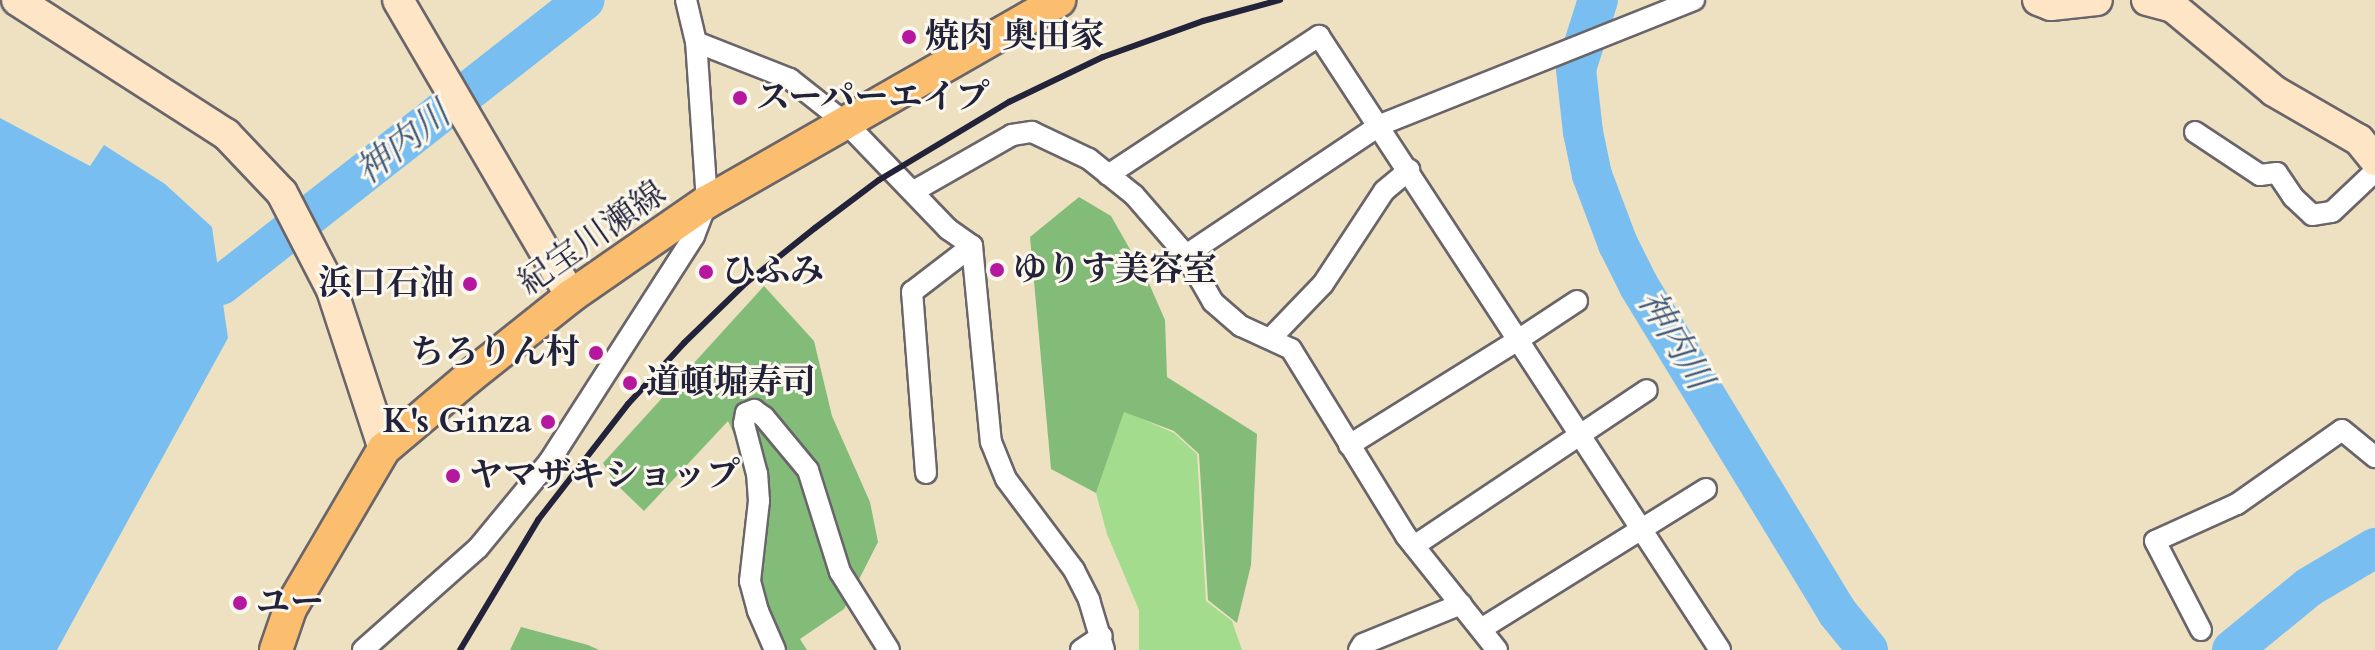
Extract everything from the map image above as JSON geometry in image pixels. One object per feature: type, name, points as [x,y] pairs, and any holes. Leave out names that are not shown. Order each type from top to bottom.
[{"type":"main road","name":"紀宝川瀬線","points":[[276,650],[290,609],[384,449],[571,296],[707,202],[1059,0]]},
{"type":"street","points":[[17,0],[226,134],[282,193],[332,290],[384,449]]},
{"type":"street","points":[[398,0],[571,296]]},
{"type":"street","points":[[363,650],[478,548],[549,462],[694,236],[707,202],[696,42],[686,0]]},
{"type":"street","points":[[1186,255],[1380,125],[1694,0]]},
{"type":"street","points":[[2038,0],[2051,5],[2097,0]]},
{"type":"street","points":[[2147,0],[2173,7],[2274,91],[2359,140],[2375,160]]},
{"type":"street","points":[[1108,175],[1319,36],[1380,125],[1720,650]]},
{"type":"street","points":[[696,42],[790,79],[847,124],[948,229],[972,246],[991,442],[1006,479],[1074,570],[1103,643],[1081,650]]},
{"type":"street","points":[[914,191],[1012,135],[1032,132],[1089,159],[1134,195],[1186,255],[1213,302],[1241,326],[1291,349],[1414,546],[1497,650]]},
{"type":"street","points":[[2195,132],[2260,175],[2277,173],[2293,197],[2312,215],[2332,212],[2372,174],[2375,175]]},
{"type":"street","points":[[1270,339],[1323,284],[1384,191],[1409,170]]},
{"type":"street","points":[[926,473],[912,292],[972,246]]},
{"type":"street","points":[[1349,445],[1577,301]]},
{"type":"street","points":[[1414,546],[1647,390]]},
{"type":"street","points":[[775,650],[758,611],[750,581],[759,501],[757,474],[744,424],[746,413],[754,410],[764,417],[808,470],[840,572],[889,650]]},
{"type":"street","points":[[2201,630],[2155,541],[2237,504],[2342,430],[2375,457]]},
{"type":"street","points":[[1481,629],[1706,489]]},
{"type":"street","points":[[1359,650],[1363,644],[1461,604]]},
{"type":"green space","points":[[1079,197],[1111,216],[1147,279],[1165,320],[1167,377],[1257,434],[1251,565],[1237,623],[1208,600],[1199,454],[1174,431],[1124,412],[1096,493],[1051,469],[1030,237]]},
{"type":"green space","points":[[764,286],[814,341],[832,416],[870,502],[878,542],[844,609],[800,639],[807,650],[780,650],[751,571],[758,485],[728,421],[644,511],[615,483],[603,463]]},
{"type":"green space","points":[[1124,411],[1174,433],[1197,454],[1206,601],[1232,621],[1242,650],[1139,650],[1139,610],[1107,534],[1096,493]]},
{"type":"green space","points":[[521,627],[588,645],[599,650],[510,650]]},
{"type":"water","points":[[0,118],[90,166],[104,145],[165,184],[212,227],[228,338],[57,650],[0,650]]},
{"type":"waterway","name":"神内川","points":[[221,285],[585,0]]},
{"type":"waterway","name":"神内川","points":[[1598,0],[1576,69],[1583,132],[1592,175],[1618,244],[1639,286],[1837,612],[1868,650]]},
{"type":"waterway","name":"神内川","points":[[2232,650],[2309,587],[2375,548]]},
{"type":"railway","points":[[460,650],[538,520],[628,404],[684,343],[746,283],[815,228],[879,180],[1009,102],[1103,57],[1203,21],[1280,0]]},
{"type":"place","name":"焼肉 奥田家","points":[[909,37]]},
{"type":"place","name":"スーパーエイプ","points":[[740,98]]},
{"type":"place","name":"ゆりす美容室","points":[[997,270]]},
{"type":"place","name":"ひふみ","points":[[706,272]]},
{"type":"place","name":"浜口石油","points":[[470,284]]},
{"type":"place","name":"ちろりん村","points":[[596,353]]},
{"type":"place","name":"道頓堀寿司","points":[[630,383]]},
{"type":"place","name":"K's Ginza","points":[[548,422]]},
{"type":"place","name":"ヤマザキショップ","points":[[453,476]]},
{"type":"place","name":"ユー","points":[[240,603]]}]
